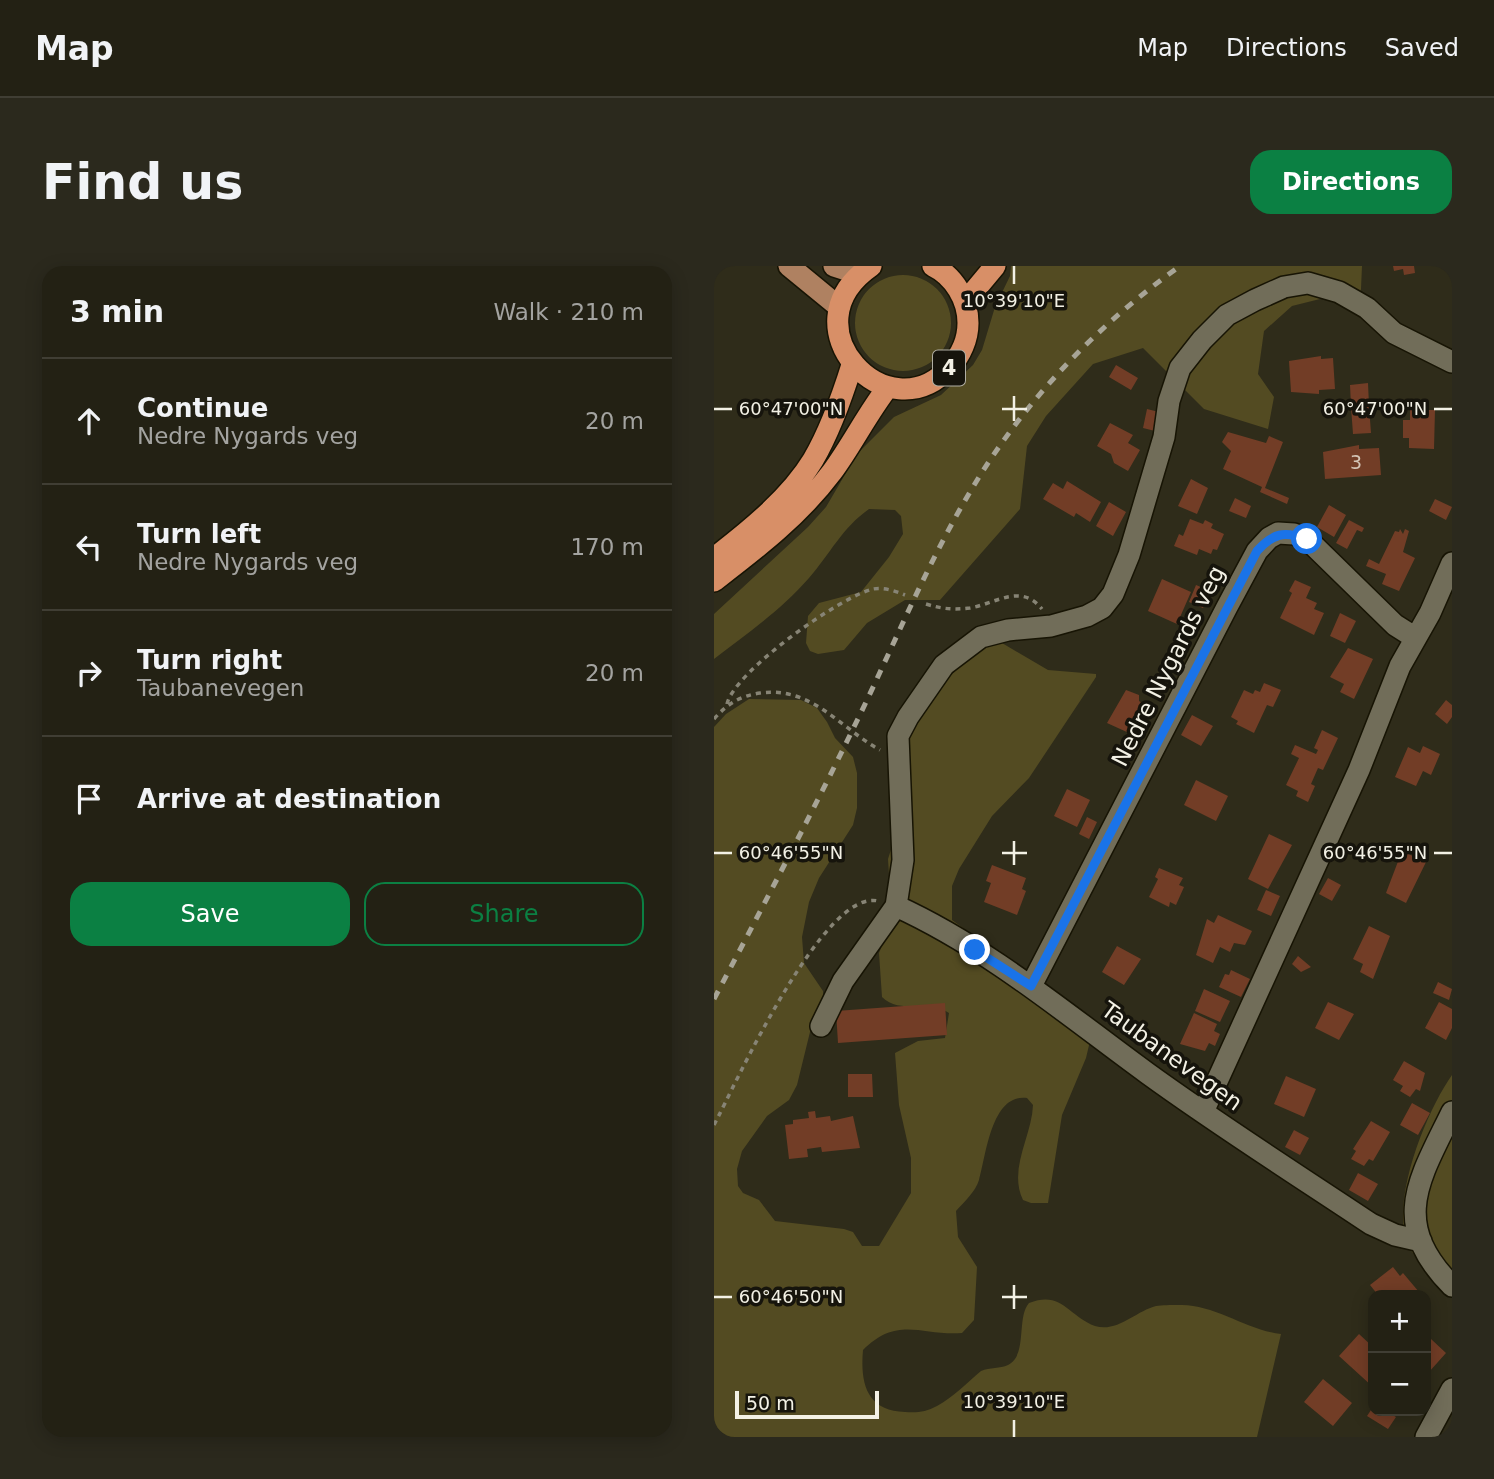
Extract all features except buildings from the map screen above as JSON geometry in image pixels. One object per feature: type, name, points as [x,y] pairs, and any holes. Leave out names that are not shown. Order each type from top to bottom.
[{"type":"highway","points":[[939,267],[958,289],[965,302],[995,266]]},
{"type":"highway","points":[[714,581],[790,520],[812,497],[834,470],[888,387],[868,379],[852,365],[838,332],[839,307],[850,284],[865,270]]},
{"type":"highway","name":"4","points":[[888,387],[907,388],[927,384],[944,374],[957,359],[965,341],[968,321],[965,302]]},
{"type":"highway","points":[[714,558],[776,504],[812,461],[834,417],[852,365]]},
{"type":"main road","points":[[789,266],[839,307]]},
{"type":"main road","points":[[834,266],[865,270]]},
{"type":"street","points":[[821,1026],[843,981],[896,906],[903,860],[898,736],[908,717],[944,665],[964,647],[981,637],[1008,630],[1051,626],[1087,616],[1102,608],[1112,594],[1129,555],[1164,437],[1169,401],[1180,368],[1227,315],[1284,287],[1308,284],[1339,292],[1367,308],[1394,333],[1452,362]]},
{"type":"street","name":"Nedre Nygards veg","points":[[1031,986],[1227,607],[1257,551],[1269,538],[1278,533],[1307,539],[1395,625],[1414,637]]},
{"type":"street","points":[[1203,1112],[1359,770],[1414,637],[1430,613],[1452,563]]},
{"type":"street","name":"Taubanevegen","points":[[896,906],[922,918],[1031,986],[1203,1112],[1371,1224],[1395,1235],[1421,1241]]},
{"type":"street","points":[[1452,1112],[1421,1175],[1415,1198],[1415,1220],[1421,1241],[1429,1259],[1452,1286]]},
{"type":"street","points":[[1426,1437],[1452,1389]]},
{"type":"path","points":[[714,719],[753,668],[831,610],[874,589],[905,595]]},
{"type":"path","points":[[926,604],[942,609],[963,609],[1009,596],[1026,596],[1035,600],[1051,626]]},
{"type":"path","points":[[727,704],[750,695],[787,693],[810,700],[874,747],[897,760]]},
{"type":"path","points":[[714,1125],[765,1027],[809,952],[830,925],[854,904],[873,900],[896,906]]},
{"type":"shaded area","points":[[1011,266],[1362,266],[1361,289],[1356,310],[1324,298],[1292,306],[1264,331],[1258,374],[1274,397],[1268,429],[1204,409],[1143,348],[1093,364],[1046,416],[1027,446],[1020,509],[940,600],[905,600],[867,623],[844,650],[818,654],[810,651],[806,643],[808,616],[819,603],[861,592],[889,557],[903,534],[901,516],[895,510],[869,509],[851,524],[809,578],[787,600],[714,659],[714,614],[808,527],[826,507],[857,454],[894,417],[941,395],[973,365],[982,350],[995,307],[1010,276]]},
{"type":"shaded area","points":[[903,275],[921,279],[937,289],[947,305],[951,323],[947,341],[937,357],[921,367],[903,371],[885,367],[869,357],[859,341],[855,323],[859,305],[869,289],[885,279]]},
{"type":"shaded area","points":[[984,643],[1002,643],[1048,670],[1096,674],[1096,677],[1029,778],[992,816],[959,869],[952,886],[952,920],[1094,1024],[1086,1058],[1062,1115],[1048,1203],[1023,1200],[1019,1188],[1019,1164],[1033,1105],[1027,1098],[1015,1099],[1005,1105],[998,1116],[992,1128],[977,1184],[956,1211],[958,1237],[977,1267],[974,1320],[962,1333],[899,1330],[876,1339],[863,1350],[865,1384],[874,1401],[882,1407],[905,1412],[933,1408],[981,1371],[1008,1365],[1014,1360],[1020,1345],[1025,1310],[1029,1303],[1040,1300],[1057,1302],[1086,1322],[1103,1327],[1119,1324],[1156,1306],[1191,1306],[1281,1334],[1257,1437],[714,1437],[714,727],[726,714],[749,699],[801,700],[817,708],[835,738],[853,757],[857,773],[857,808],[853,825],[819,878],[809,902],[802,937],[804,963],[823,991],[823,1009],[810,1032],[797,1085],[789,1100],[767,1116],[742,1151],[737,1169],[738,1186],[743,1193],[759,1200],[775,1221],[844,1229],[853,1232],[862,1246],[879,1246],[911,1193],[911,1158],[899,1105],[895,1053],[918,1041],[945,1038],[949,1013],[933,1007],[897,1005],[882,997],[879,953],[892,920],[888,859],[896,834],[902,755],[911,730],[946,680]]},
{"type":"shaded area","points":[[1452,1075],[1452,1295],[1409,1247],[1404,1229],[1403,1207],[1413,1158],[1422,1133]]},
{"type":"railway","points":[[714,999],[835,765],[935,557],[971,489],[1032,403],[1077,353],[1153,286],[1180,266]]},
{"type":"route","points":[[975,950],[1031,986],[1257,551],[1278,533],[1294,534],[1307,539]]}]
